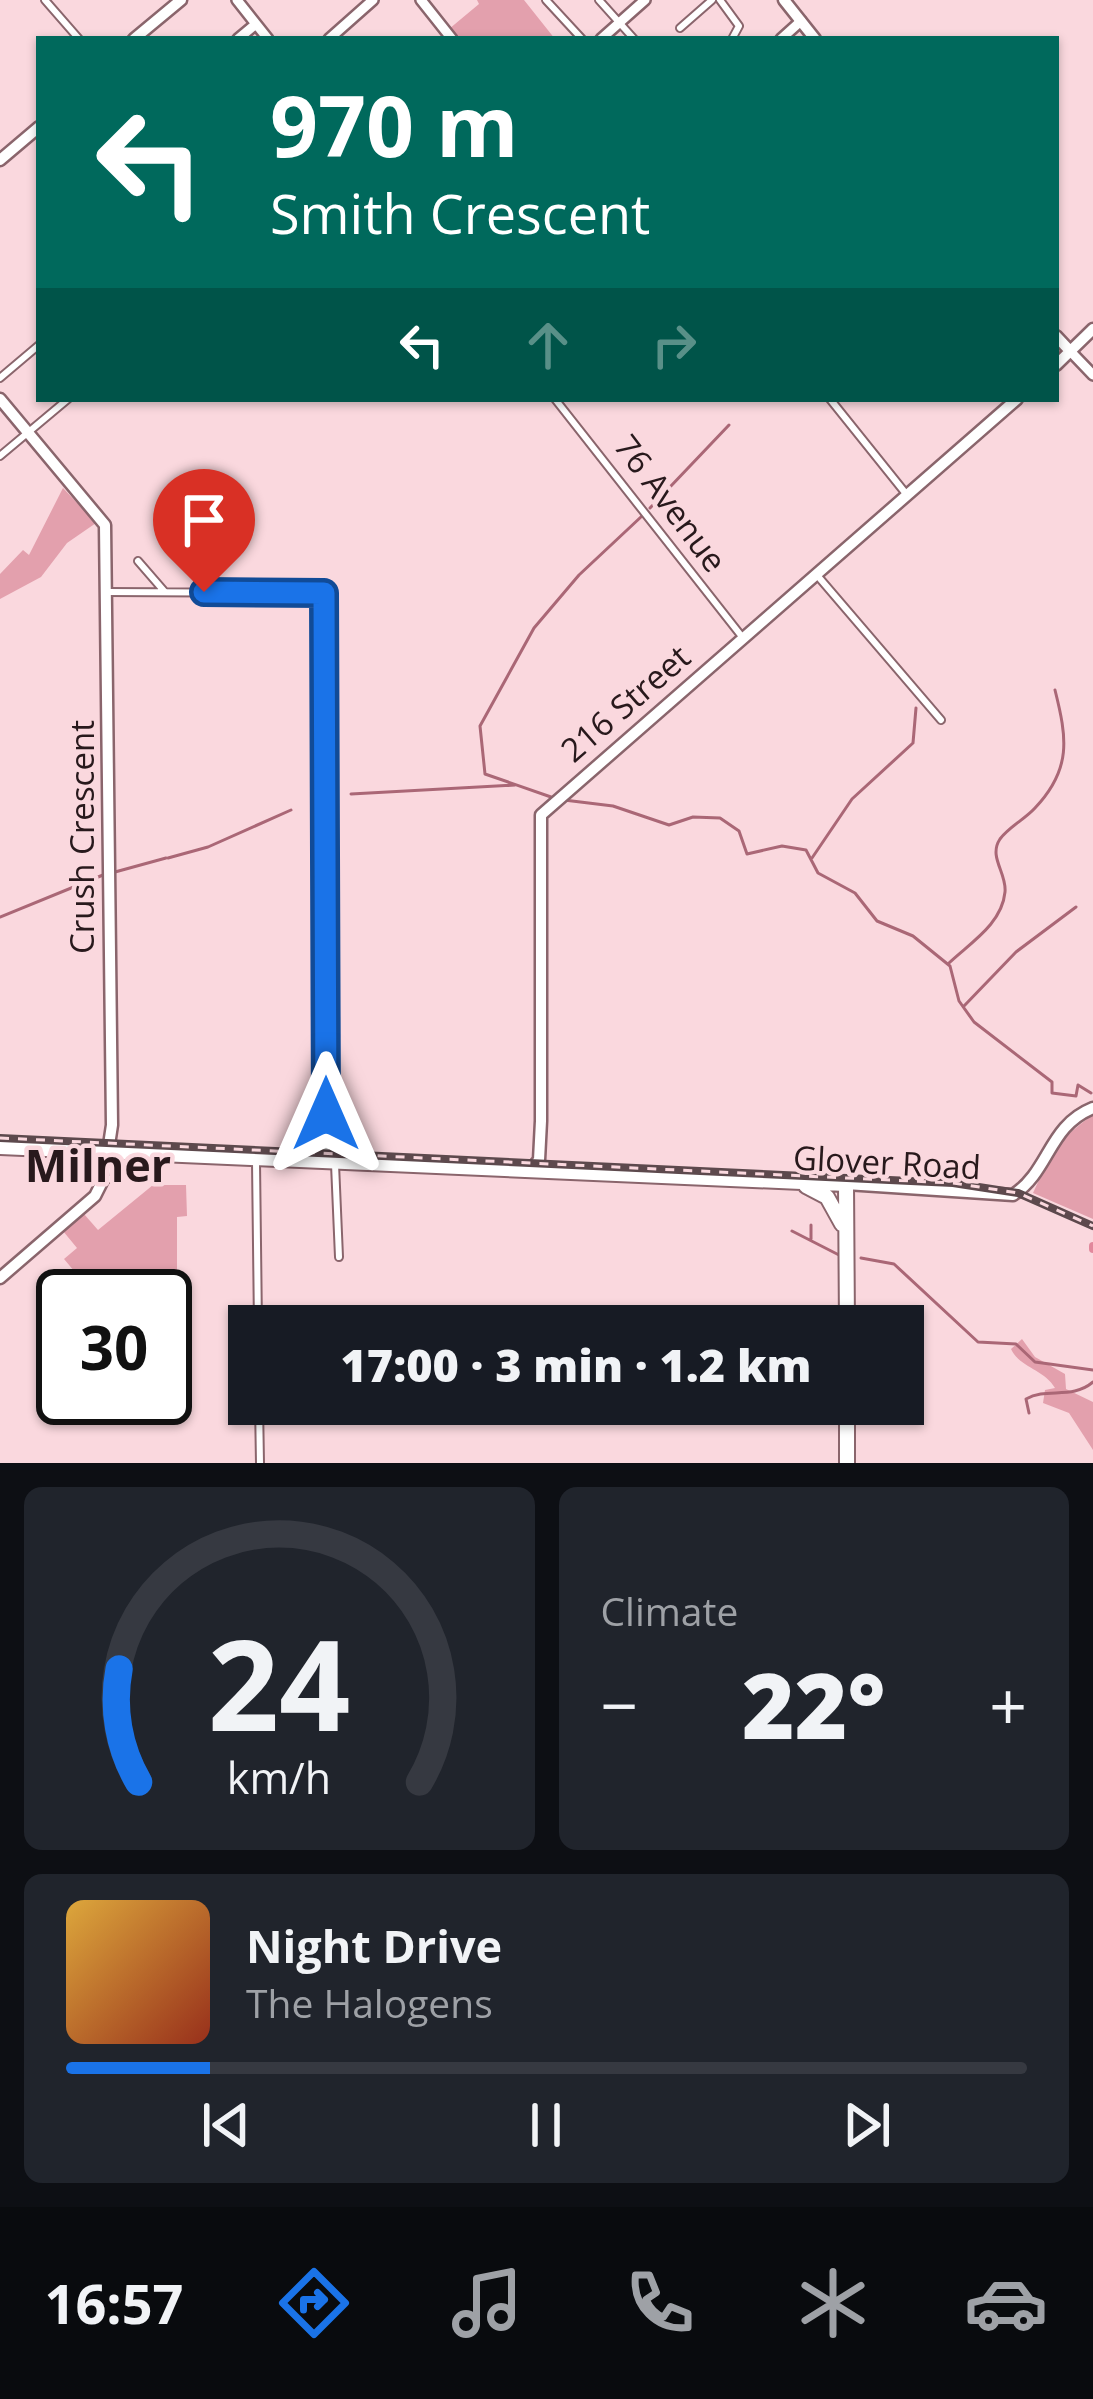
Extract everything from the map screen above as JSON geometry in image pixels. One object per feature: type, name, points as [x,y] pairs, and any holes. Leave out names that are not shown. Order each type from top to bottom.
[{"type":"highway","points":[[0,1147],[110,1145],[130,1158],[105,1174]]},
{"type":"highway","name":"Glover Road","points":[[130,1158],[536,1167],[635,1176]]},
{"type":"highway","name":"Glover Road","points":[[536,1167],[846,1184]]},
{"type":"highway","points":[[795,1183],[834,1204],[846,1244]]},
{"type":"highway","points":[[846,1184],[847,1305]]},
{"type":"highway","points":[[847,1425],[848,1463]]},
{"type":"main road","points":[[138,36],[181,0]]},
{"type":"main road","points":[[147,36],[190,0]]},
{"type":"main road","points":[[785,1],[813,36]]},
{"type":"main road","points":[[0,156],[36,126]]},
{"type":"main road","points":[[1059,362],[1093,333]]},
{"type":"main road","points":[[1059,339],[1071,352]]},
{"type":"main road","points":[[0,399],[28,433]]},
{"type":"main road","name":"216 Street","points":[[536,1167],[541,1120],[542,814],[1014,402]]},
{"type":"main road","name":"Crush Crescent","points":[[28,433],[104,523],[110,1145]]},
{"type":"main road","name":"Glover Road","points":[[846,1184],[1013,1195],[1035,1176],[1057,1132],[1093,1108]]},
{"type":"main road","points":[[0,1278],[92,1200],[105,1174],[110,1145]]},
{"type":"street","points":[[45,0],[76,36]]},
{"type":"street","points":[[237,0],[266,36]]},
{"type":"street","points":[[332,36],[373,0]]},
{"type":"street","points":[[421,0],[450,36]]},
{"type":"street","points":[[546,0],[579,36]]},
{"type":"street","points":[[599,0],[632,36]]},
{"type":"street","points":[[604,36],[646,0]]},
{"type":"street","points":[[680,28],[716,0],[741,31],[735,36]]},
{"type":"street","points":[[784,36],[801,21]]},
{"type":"street","points":[[242,36],[256,24]]},
{"type":"street","points":[[0,379],[36,350]]},
{"type":"street","points":[[1071,352],[1093,375]]},
{"type":"street","points":[[0,456],[64,402]]},
{"type":"street","name":"76 Avenue","points":[[558,402],[742,638]]},
{"type":"street","points":[[832,402],[907,495]]},
{"type":"street","points":[[138,561],[164,592]]},
{"type":"street","points":[[816,574],[941,720]]},
{"type":"street","points":[[106,592],[324,593],[330,1162],[339,1257]]},
{"type":"street","points":[[256,1159],[258,1305]]},
{"type":"street","points":[[259,1425],[260,1463]]},
{"type":"shaded area","points":[[477,0],[524,0],[553,36],[455,36],[449,29],[479,4]]},
{"type":"shaded area","points":[[63,488],[96,523],[67,543],[41,577],[0,599],[0,574],[23,550],[29,555]]},
{"type":"shaded area","points":[[1093,1114],[1093,1219],[1033,1193],[1055,1145]]},
{"type":"shaded area","points":[[153,1185],[186,1185],[187,1216],[177,1217],[177,1269],[72,1269],[64,1259],[77,1248],[63,1231],[84,1214],[98,1230]]},
{"type":"shaded area","points":[[1022,1339],[1035,1357],[1065,1374],[1066,1389],[1093,1402],[1093,1450],[1069,1413],[1043,1403],[1045,1390],[1055,1388],[1015,1355],[1011,1349]]},
{"type":"waterway","points":[[650,508],[729,425]]},
{"type":"waterway","points":[[551,797],[485,774],[480,726],[534,628],[579,575],[642,516]]},
{"type":"waterway","points":[[949,963],[998,914],[1005,892],[997,846],[1047,794],[1061,766],[1064,738],[1055,690]]},
{"type":"waterway","points":[[812,858],[852,799],[913,743],[916,708]]},
{"type":"waterway","points":[[351,794],[515,785]]},
{"type":"waterway","points":[[564,800],[613,806],[669,825],[693,817],[720,818],[739,831],[747,854],[782,846],[806,850],[818,873],[855,893],[877,921],[913,936],[950,966],[959,1001],[974,1022],[1052,1082],[1052,1093],[1076,1096],[1078,1085],[1091,1093]]},
{"type":"waterway","points":[[168,858],[208,847],[291,810]]},
{"type":"waterway","points":[[115,872],[166,858]]},
{"type":"waterway","points":[[0,917],[103,875]]},
{"type":"waterway","points":[[964,1006],[1016,952],[1076,907]]},
{"type":"waterway","points":[[811,1225],[811,1239]]},
{"type":"waterway","points":[[792,1231],[839,1255]]},
{"type":"waterway","points":[[861,1258],[894,1264],[978,1342],[1016,1344],[1035,1362],[1093,1370]]},
{"type":"waterway","points":[[1029,1413],[1026,1399],[1077,1391],[1093,1382]]},
{"type":"railway","points":[[0,1138],[953,1183],[1018,1193],[1093,1226]]},
{"type":"district","name":"Milner","points":[[98,1164]]},
{"type":"route","points":[[204,592],[324,593],[326,1114]]}]
